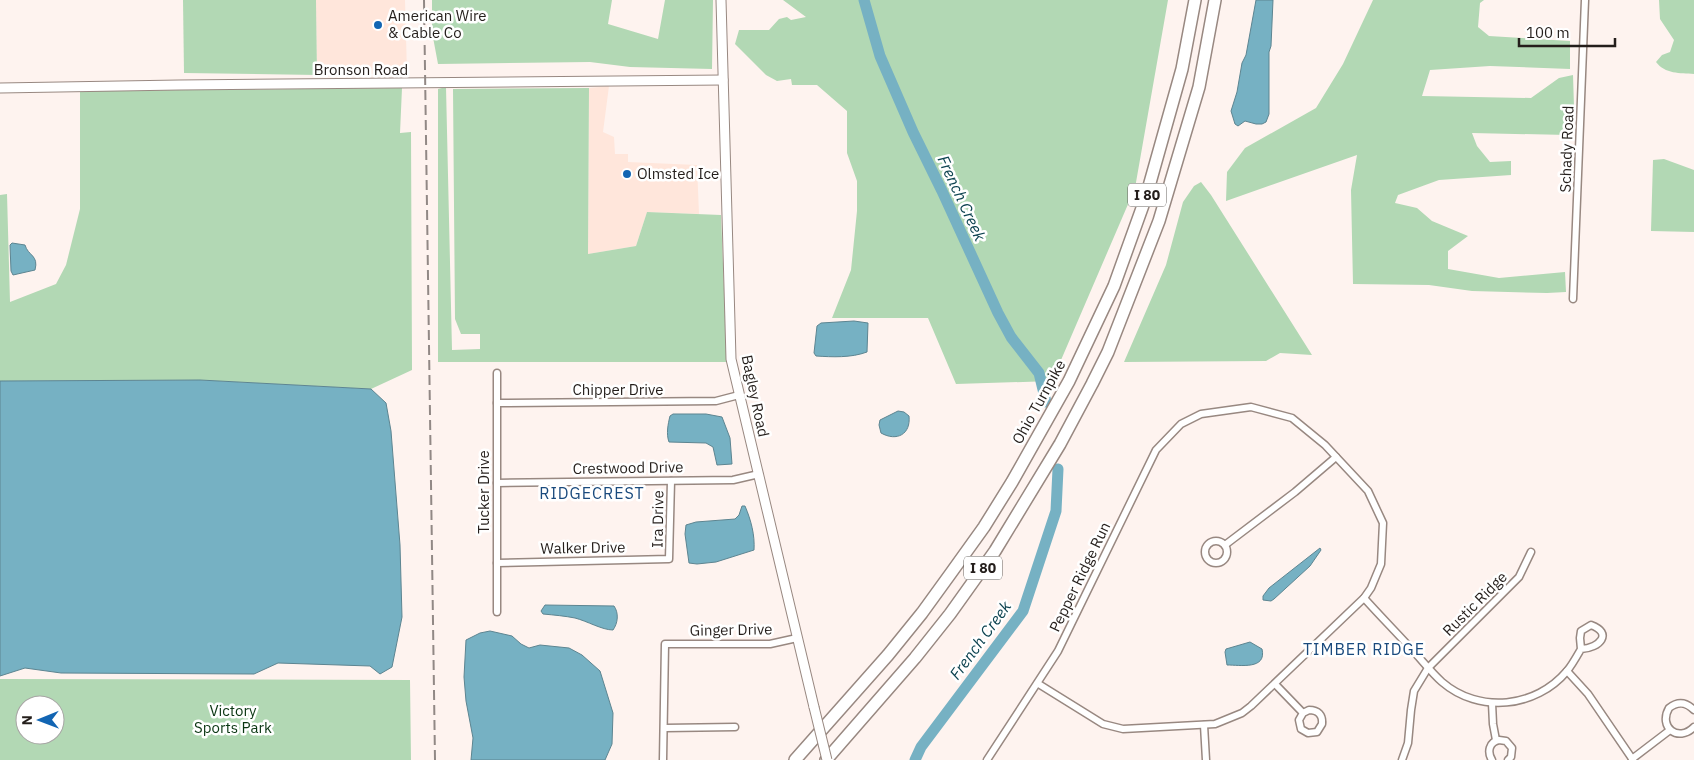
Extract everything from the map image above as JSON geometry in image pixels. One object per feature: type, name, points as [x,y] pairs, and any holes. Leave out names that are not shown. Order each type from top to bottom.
[{"type":"highway","name":"Ohio Turnpike","points":[[795,760],[888,655],[946,581],[984,527],[1012,482],[1069,381],[1114,286],[1146,197],[1182,69],[1195,0]]},
{"type":"highway","name":"I 80","points":[[826,760],[915,658],[990,559],[1047,466],[1092,384],[1108,352],[1159,221],[1199,87],[1215,0]]},
{"type":"street","name":"Bagley Road","points":[[722,0],[732,361],[826,760]]},
{"type":"street","name":"Schady Road","points":[[1573,299],[1585,0]]},
{"type":"street","name":"Bronson Road","points":[[0,88],[723,80]]},
{"type":"street","name":"Tucker Drive","points":[[497,373],[498,612]]},
{"type":"street","name":"Chipper Drive","points":[[497,403],[716,401],[739,395]]},
{"type":"street","name":"Pepper Ridge Run","points":[[987,760],[1058,651],[1156,450],[1181,424],[1201,414],[1251,407],[1292,418],[1325,445],[1336,457]]},
{"type":"street","points":[[1037,683],[1103,724],[1124,729],[1215,724],[1242,713],[1275,684],[1372,588],[1381,564],[1383,524],[1368,491],[1336,457],[1295,492],[1225,545]]},
{"type":"street","name":"Crestwood Drive","points":[[497,483],[734,480],[759,474]]},
{"type":"street","name":"Ira Drive","points":[[669,559],[671,480]]},
{"type":"street","name":"Rustic Ridge","points":[[1402,760],[1408,743],[1410,710],[1414,691],[1428,668],[1519,578],[1531,552]]},
{"type":"street","name":"Walker Drive","points":[[497,563],[669,559]]},
{"type":"street","points":[[1364,598],[1442,682],[1463,696],[1492,703],[1517,701],[1538,693],[1567,671],[1581,649]]},
{"type":"street","name":"Ginger Drive","points":[[665,728],[665,644],[770,644],[797,638]]},
{"type":"street","points":[[1567,671],[1588,694],[1632,760],[1670,730]]},
{"type":"street","points":[[1275,684],[1303,713]]},
{"type":"street","points":[[1492,703],[1496,740]]},
{"type":"street","points":[[1694,710],[1689,705],[1683,703],[1673,705],[1669,708],[1666,718],[1667,726],[1670,730],[1681,734],[1689,732],[1694,727]]},
{"type":"street","points":[[1204,725],[1206,760]]},
{"type":"street","points":[[663,760],[665,728],[735,727]]},
{"type":"street","points":[[1492,760],[1489,750],[1490,745],[1496,740],[1503,740],[1510,744],[1512,752],[1508,760]]},
{"type":"shaded area","points":[[316,0],[405,0],[407,73],[317,75]]},
{"type":"shaded area","points":[[609,86],[603,132],[614,137],[615,154],[628,154],[628,162],[697,165],[699,214],[647,212],[636,246],[588,254],[589,88]]},
{"type":"green space","points":[[183,0],[316,0],[317,75],[184,73]]},
{"type":"green space","points":[[432,0],[612,0],[608,24],[658,39],[665,0],[713,0],[712,69],[630,67],[590,62],[438,64],[432,32]]},
{"type":"green space","points":[[783,0],[1168,0],[1135,188],[1052,381],[956,384],[928,318],[832,318],[851,270],[857,211],[857,181],[847,153],[847,111],[817,85],[792,85],[791,79],[777,81],[766,75],[735,44],[739,30],[769,30],[779,19],[787,17],[791,20],[806,17]]},
{"type":"green space","points":[[1373,0],[1484,0],[1480,3],[1478,27],[1489,36],[1570,41],[1570,69],[1490,66],[1430,70],[1422,96],[1531,98],[1559,78],[1573,75],[1574,107],[1568,135],[1472,133],[1477,146],[1490,162],[1511,161],[1511,175],[1439,180],[1398,195],[1395,203],[1417,208],[1432,221],[1468,236],[1448,251],[1448,269],[1499,278],[1565,272],[1566,292],[1472,291],[1429,285],[1353,284],[1351,190],[1357,155],[1226,201],[1227,172],[1245,148],[1316,108],[1343,64]]},
{"type":"green space","points":[[1659,0],[1694,0],[1694,74],[1668,71],[1656,62],[1662,55],[1670,52],[1674,40],[1660,19]]},
{"type":"green space","points":[[446,87],[452,350],[480,349],[480,334],[461,334],[455,319],[453,89],[589,88],[588,254],[636,246],[647,212],[721,215],[727,362],[438,362],[438,89]]},
{"type":"green space","points":[[402,88],[400,133],[411,132],[412,370],[371,389],[200,380],[0,381],[0,195],[7,194],[10,302],[56,284],[66,265],[80,209],[80,91]]},
{"type":"green space","points":[[1664,159],[1694,170],[1694,232],[1651,231],[1653,160]]},
{"type":"green space","points":[[1201,182],[1312,355],[1280,353],[1266,361],[1124,362],[1166,265],[1183,202],[1194,186]]},
{"type":"green space","name":"Victory Sports Park","points":[[0,679],[410,680],[411,760],[0,760]]},
{"type":"water","points":[[1256,0],[1273,0],[1271,46],[1269,52],[1269,114],[1266,122],[1262,124],[1245,121],[1238,126],[1235,124],[1231,111],[1237,92],[1242,63],[1246,55]]},
{"type":"water","points":[[12,243],[25,245],[36,261],[35,270],[13,275],[11,271],[10,245]]},
{"type":"water","points":[[854,321],[868,323],[867,352],[848,356],[816,356],[814,353],[817,326],[821,323]]},
{"type":"water","points":[[200,380],[371,389],[386,403],[391,431],[400,545],[402,617],[392,667],[380,674],[370,666],[278,663],[254,674],[61,673],[25,668],[0,676],[0,381]]},
{"type":"water","points":[[898,411],[904,412],[909,416],[908,428],[905,432],[902,435],[892,437],[881,433],[880,420]]},
{"type":"water","points":[[673,414],[706,414],[722,417],[730,438],[732,464],[717,465],[713,447],[706,443],[669,442],[668,426],[670,416]]},
{"type":"water","points":[[742,506],[745,506],[751,522],[754,550],[716,562],[689,563],[685,534],[686,525],[696,522],[735,519],[739,515]]},
{"type":"water","points":[[1320,548],[1321,550],[1310,566],[1274,599],[1271,601],[1263,600],[1263,596],[1269,588]]},
{"type":"water","points":[[545,605],[614,606],[617,612],[617,621],[613,630],[609,630],[575,618],[543,614],[541,611]]},
{"type":"water","points":[[490,631],[512,636],[529,648],[540,645],[569,648],[582,655],[600,671],[613,713],[612,744],[605,760],[471,760],[473,738],[466,701],[464,677],[466,640],[480,633]]},
{"type":"water","points":[[1250,642],[1262,649],[1262,656],[1257,663],[1251,665],[1227,665],[1226,649]]},
{"type":"waterway","name":"French Creek","points":[[864,0],[880,56],[913,132],[998,313],[1011,337],[1039,373],[1046,402]]},
{"type":"waterway","name":"French Creek","points":[[915,760],[921,747],[1023,611],[1056,511],[1058,469]]},
{"type":"railway","points":[[424,0],[435,760]]},
{"type":"place","name":"American Wire & Cable Co","points":[[378,25]]},
{"type":"place","name":"Olmsted Ice","points":[[627,174]]},
{"type":"district","name":"RIDGECREST","points":[[592,493]]},
{"type":"district","name":"TIMBER RIDGE","points":[[1364,649]]}]
